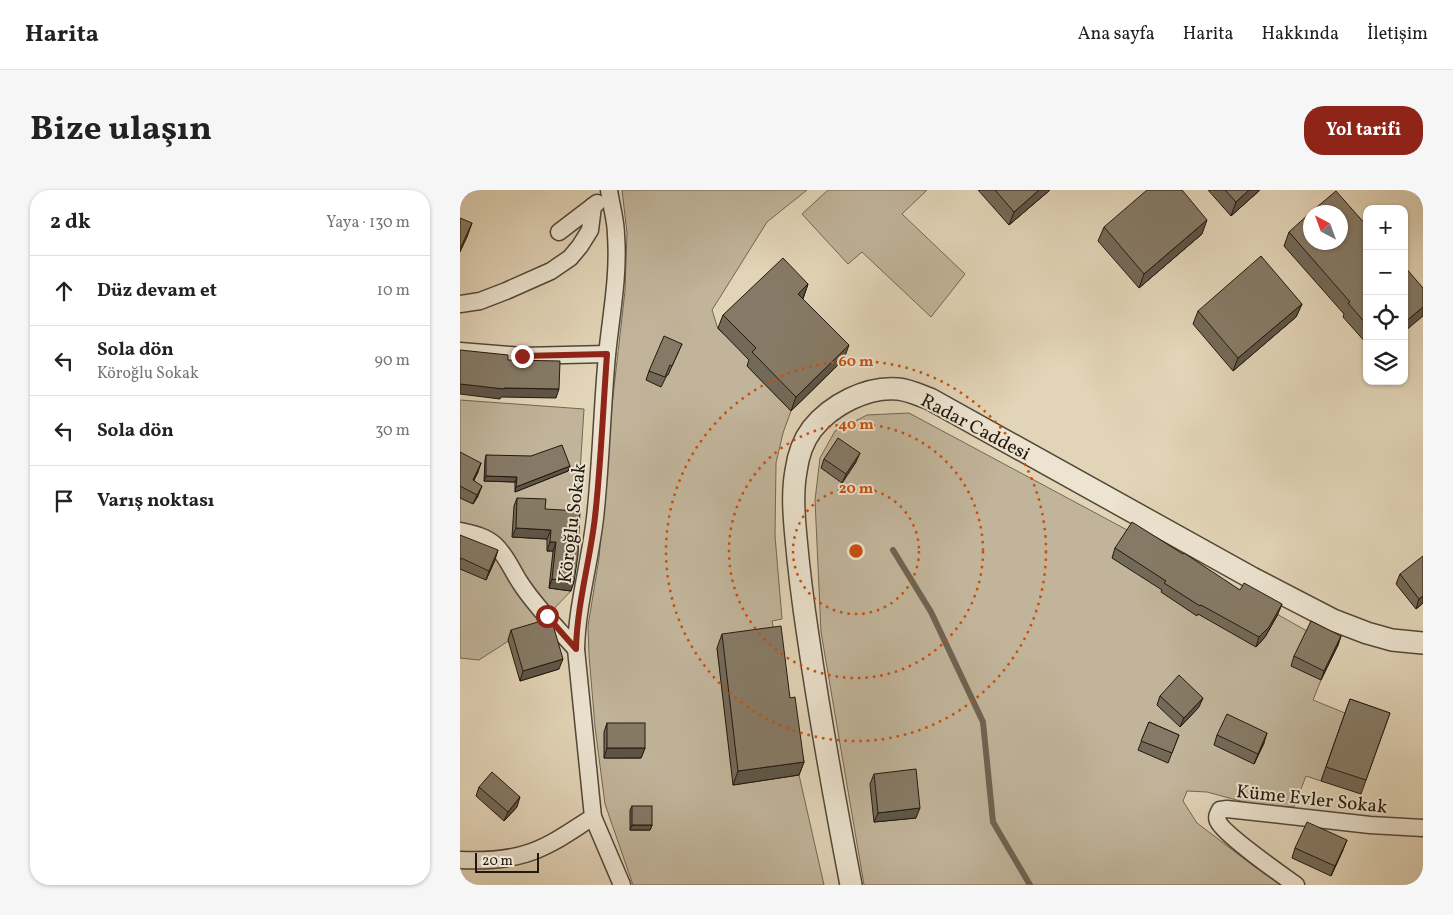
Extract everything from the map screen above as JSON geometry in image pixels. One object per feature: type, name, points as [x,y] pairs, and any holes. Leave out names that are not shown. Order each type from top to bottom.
[{"type":"street","points":[[559,232],[609,191]]},
{"type":"street","name":"Köroğlu Sokak","points":[[609,191],[616,233],[615,293],[607,354],[595,517],[576,628],[576,649],[594,817],[622,885]]},
{"type":"street","points":[[460,304],[480,301],[506,291],[551,271],[570,258],[590,230],[593,206]]},
{"type":"street","points":[[460,351],[522,356],[607,354]]},
{"type":"street","name":"Radar Caddesi","points":[[851,885],[816,693],[800,585],[794,506],[796,470],[802,445],[812,429],[847,400],[866,392],[884,389],[913,392],[1252,578],[1334,620],[1366,633],[1392,640],[1423,643]]},
{"type":"street","points":[[460,531],[484,537],[495,545],[506,557],[520,583],[533,600],[576,649]]},
{"type":"street","name":"Küme Evler Sokak","points":[[1296,885],[1227,832],[1218,821],[1217,815],[1220,810],[1370,825],[1423,828]]},
{"type":"street","points":[[460,860],[506,858],[526,854],[548,844],[594,817]]},
{"type":"shaded area","points":[[622,190],[807,190],[767,222],[712,310],[718,329],[753,361],[747,366],[791,411],[783,433],[776,463],[775,536],[782,619],[772,621],[776,640],[717,648],[723,695],[790,711],[799,775],[824,885],[633,885],[605,804],[595,727],[588,626],[599,558],[612,405],[625,291],[627,233]]},
{"type":"shaded area","points":[[828,190],[927,190],[902,214],[965,274],[931,317],[862,252],[848,264],[802,214]]},
{"type":"shaded area","points":[[460,400],[584,409],[571,591],[547,616],[479,660],[460,658]]},
{"type":"shaded area","points":[[909,413],[1129,531],[1307,631],[1321,680],[1313,700],[1345,713],[1321,781],[1306,776],[1294,807],[1255,805],[1207,792],[1187,791],[1183,801],[1197,823],[1281,885],[864,885],[821,632],[815,500],[820,458],[835,431],[867,415]]},
{"type":"building","points":[[995,190],[1039,190],[1014,212]]},
{"type":"building","points":[[1147,190],[1182,190],[1207,220],[1144,274],[1104,227]]},
{"type":"building","points":[[1225,190],[1249,190],[1236,202]]},
{"type":"building","points":[[1336,191],[1363,221],[1363,320],[1348,303],[1350,302],[1305,250],[1348,250],[1348,205],[1319,205]]},
{"type":"building","points":[[460,218],[472,223],[460,249]]},
{"type":"building","points":[[1303,219],[1303,248],[1289,232]]},
{"type":"building","points":[[1261,256],[1302,304],[1238,358],[1198,311]]},
{"type":"building","points":[[783,258],[808,284],[798,294],[849,345],[796,397],[752,352],[756,348],[723,315]]},
{"type":"building","points":[[1408,271],[1423,288],[1423,307],[1408,320]]},
{"type":"building","points":[[664,336],[682,344],[665,377],[649,371]]},
{"type":"building","points":[[460,350],[508,355],[508,360],[560,361],[559,389],[504,389],[460,384]]},
{"type":"building","points":[[838,438],[860,453],[846,474],[824,459]]},
{"type":"building","points":[[562,445],[570,466],[516,487],[517,477],[486,476],[486,455],[531,456]]},
{"type":"building","points":[[460,452],[481,463],[473,480],[482,486],[477,495],[460,486]]},
{"type":"building","points":[[517,498],[546,499],[545,509],[580,511],[578,555],[574,582],[552,579],[556,542],[550,542],[551,530],[516,528]]},
{"type":"building","points":[[1132,522],[1240,590],[1244,583],[1282,604],[1269,627],[1259,637],[1200,606],[1115,548]]},
{"type":"building","points":[[460,535],[498,550],[489,571],[461,558],[460,560]]},
{"type":"building","points":[[1423,556],[1423,596],[1419,599],[1400,574]]},
{"type":"building","points":[[548,619],[553,625],[563,659],[523,671],[511,630]]},
{"type":"building","points":[[1311,621],[1341,636],[1324,671],[1294,656]]},
{"type":"building","points":[[781,626],[790,698],[795,697],[804,762],[738,771],[722,634]]},
{"type":"building","points":[[1179,675],[1203,698],[1184,718],[1160,696]]},
{"type":"building","points":[[1350,699],[1390,713],[1366,780],[1326,767]]},
{"type":"building","points":[[1227,714],[1267,733],[1258,754],[1217,735]]},
{"type":"building","points":[[1149,722],[1179,735],[1172,753],[1141,741]]},
{"type":"building","points":[[607,723],[645,723],[645,748],[607,748]]},
{"type":"building","points":[[916,769],[920,808],[878,813],[874,774]]},
{"type":"building","points":[[492,772],[520,797],[508,812],[479,787]]},
{"type":"building","points":[[632,806],[652,806],[652,825],[632,825]]},
{"type":"building","points":[[1307,822],[1347,840],[1335,866],[1295,848]]},
{"type":"waterway","points":[[893,550],[931,612],[983,722],[993,822],[1030,885]]},
{"type":"route","points":[[522,356],[607,354],[595,517],[576,628],[576,649],[547,616]]}]
